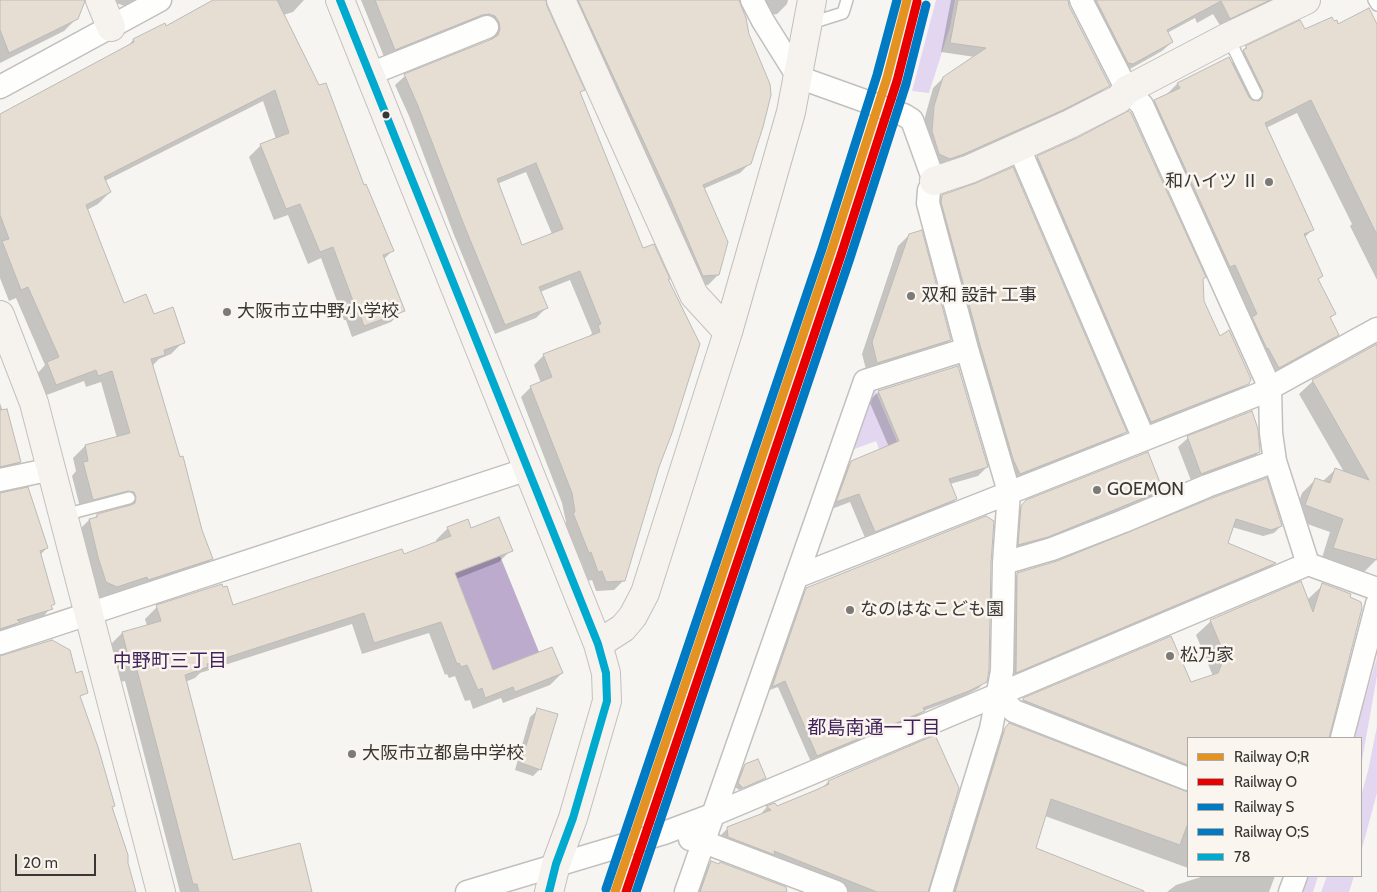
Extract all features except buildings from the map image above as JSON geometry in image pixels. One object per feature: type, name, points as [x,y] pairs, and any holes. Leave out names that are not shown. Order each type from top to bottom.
[{"type":"street","points":[[100,0],[111,27]]},
{"type":"street","points":[[0,87],[160,0]]},
{"type":"street","points":[[340,0],[598,644],[606,673],[607,700],[573,818],[556,864],[549,892]]},
{"type":"street","points":[[561,0],[694,294],[728,332]]},
{"type":"street","points":[[752,0],[798,78],[895,111],[912,120],[934,181]]},
{"type":"street","points":[[1081,0],[1127,90],[1142,105],[1270,388],[1271,433],[1275,462],[1308,564]]},
{"type":"street","points":[[941,892],[991,729],[998,695],[1002,671],[1004,563],[1009,492],[966,350],[928,203],[929,190],[934,181],[970,169],[1019,148],[1118,99],[1127,90],[1228,37],[1306,0]]},
{"type":"street","points":[[598,644],[623,628],[645,593],[728,332],[791,112],[810,12]]},
{"type":"street","points":[[370,74],[487,27]]},
{"type":"street","points":[[1019,148],[1144,439]]},
{"type":"street","points":[[0,315],[34,403],[161,892]]},
{"type":"street","points":[[796,577],[1259,394],[1377,329]]},
{"type":"street","points":[[686,892],[865,381],[966,350]]},
{"type":"street","points":[[1004,563],[1070,542],[1207,486],[1275,462]]},
{"type":"street","points":[[0,480],[52,469]]},
{"type":"street","points":[[0,643],[528,469]]},
{"type":"street","points":[[467,892],[556,864],[664,834],[1308,564],[1377,589]]},
{"type":"street","points":[[1342,737],[1377,604]]},
{"type":"street","points":[[998,695],[1014,711],[1187,779]]},
{"type":"street","points":[[664,834],[704,842],[797,885],[836,892]]},
{"type":"street","points":[[1290,892],[1296,877]]},
{"type":"lane","points":[[810,12],[843,13],[847,0]]},
{"type":"lane","points":[[1374,0],[1377,5]]},
{"type":"lane","points":[[1228,37],[1256,94]]},
{"type":"lane","points":[[64,515],[129,498]]},
{"type":"shaded area","points":[[936,0],[955,0],[950,27],[929,93],[912,91]]},
{"type":"shaded area","points":[[873,385],[902,453],[888,473],[876,441],[849,451]]},
{"type":"shaded area","points":[[500,556],[539,652],[493,670],[455,573]]},
{"type":"shaded area","points":[[1377,657],[1377,676],[1362,760],[1362,737],[1354,737]]},
{"type":"shaded area","points":[[1377,726],[1377,793],[1362,848],[1362,792]]},
{"type":"shaded area","points":[[1305,877],[1318,877],[1313,892],[1299,892]]},
{"type":"shaded area","points":[[1327,877],[1354,877],[1349,892],[1321,892]]},
{"type":"rail line","name":"S","points":[[606,889],[822,249],[877,75],[897,0]]},
{"type":"rail line","name":"O;R","points":[[615,892],[831,252],[887,78],[907,0]]},
{"type":"rail line","name":"O","points":[[626,892],[841,255],[897,81],[917,2]]},
{"type":"rail line","name":"O;S","points":[[636,892],[850,258],[906,84],[926,5]]},
{"type":"transit line","name":"78","points":[[340,0],[598,644],[606,673],[607,701],[549,892]]},
{"type":"place","name":"和ハイツ Ⅱ","points":[[1269,182]]},
{"type":"place","name":"双和 設計 工事","points":[[911,296]]},
{"type":"place","name":"大阪市立中野小学校","points":[[227,312]]},
{"type":"place","name":"GOEMON","points":[[1097,490]]},
{"type":"place","name":"なのはなこども園","points":[[850,610]]},
{"type":"place","name":"松乃家","points":[[1170,656]]},
{"type":"place","name":"大阪市立都島中学校","points":[[352,754]]},
{"type":"district","name":"中野町三丁目","points":[[170,661]]},
{"type":"district","name":"都島南通一丁目","points":[[874,728]]}]
